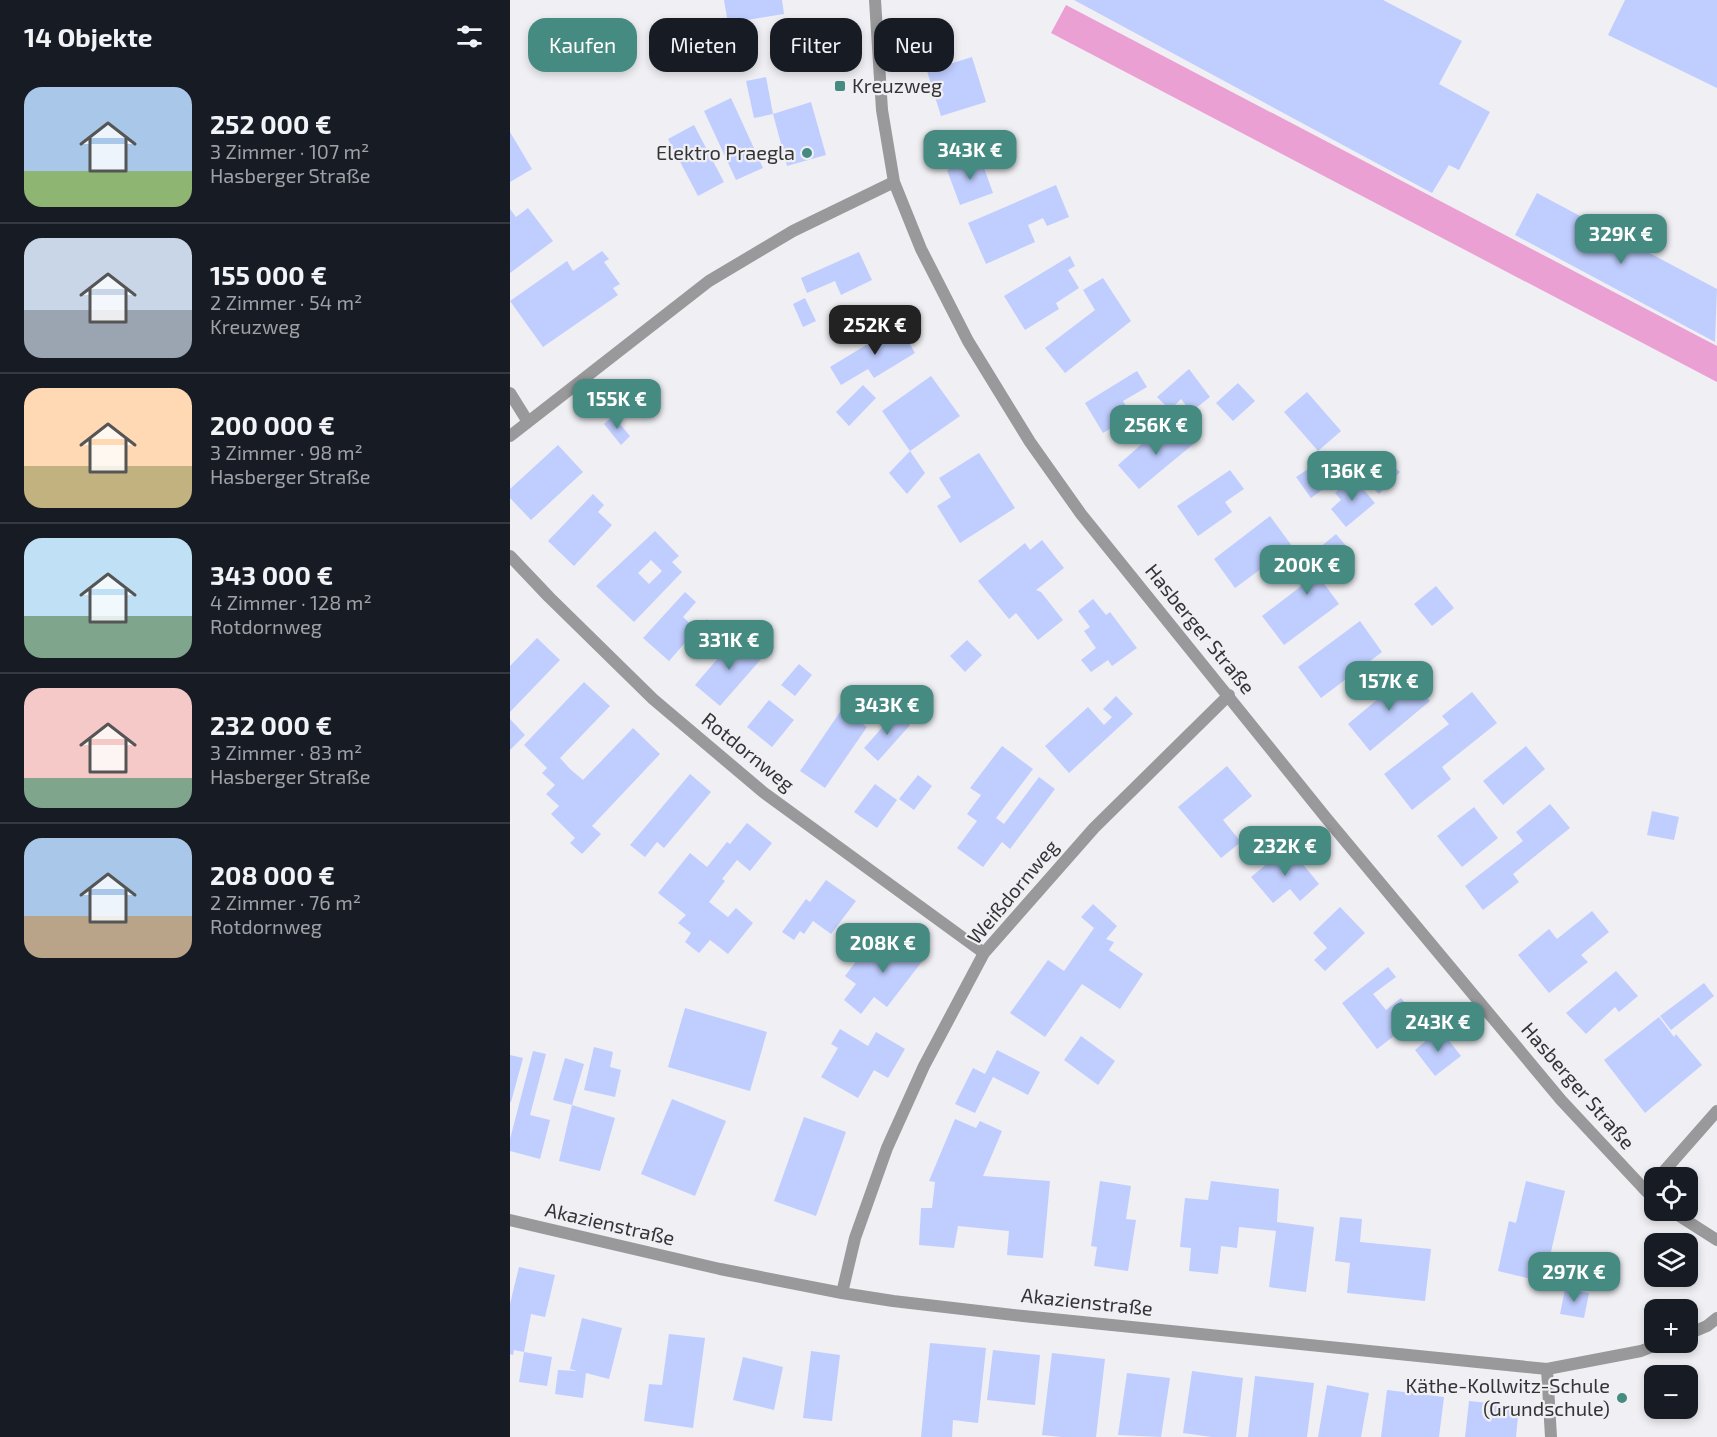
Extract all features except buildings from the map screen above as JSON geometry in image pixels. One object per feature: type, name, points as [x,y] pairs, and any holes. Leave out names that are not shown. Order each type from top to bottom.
[{"type":"street","name":"Hasberger Straße","points":[[875,0],[882,110],[894,182],[921,249],[968,341],[1030,442],[1082,514],[1328,819],[1561,1100],[1644,1189]]},
{"type":"street","points":[[510,436],[710,281],[793,231],[894,182]]},
{"type":"street","points":[[510,393],[528,422]]},
{"type":"street","name":"Rotdornweg","points":[[510,556],[653,699],[763,792],[984,953]]},
{"type":"street","name":"Weißdornweg","points":[[842,1293],[855,1238],[887,1148],[924,1066],[984,953],[1094,828],[1229,695]]},
{"type":"street","points":[[1668,1167],[1717,1111]]},
{"type":"street","name":"Akazienstraße","points":[[510,1220],[708,1266],[842,1293],[1023,1316],[1547,1369],[1644,1350]]},
{"type":"street","points":[[1687,1221],[1717,1240]]},
{"type":"street","points":[[1698,1330],[1717,1318]]},
{"type":"street","points":[[1547,1369],[1551,1437]]},
{"type":"shaded area","points":[[1066,5],[1717,346],[1717,382],[1051,33]]},
{"type":"place","name":"Kreuzweg","points":[[840,86]]},
{"type":"place","name":"Elektro Praegla","points":[[807,153]]},
{"type":"place","name":"Käthe-Kollwitz-Schule (Grundschule)","points":[[1622,1398]]}]
